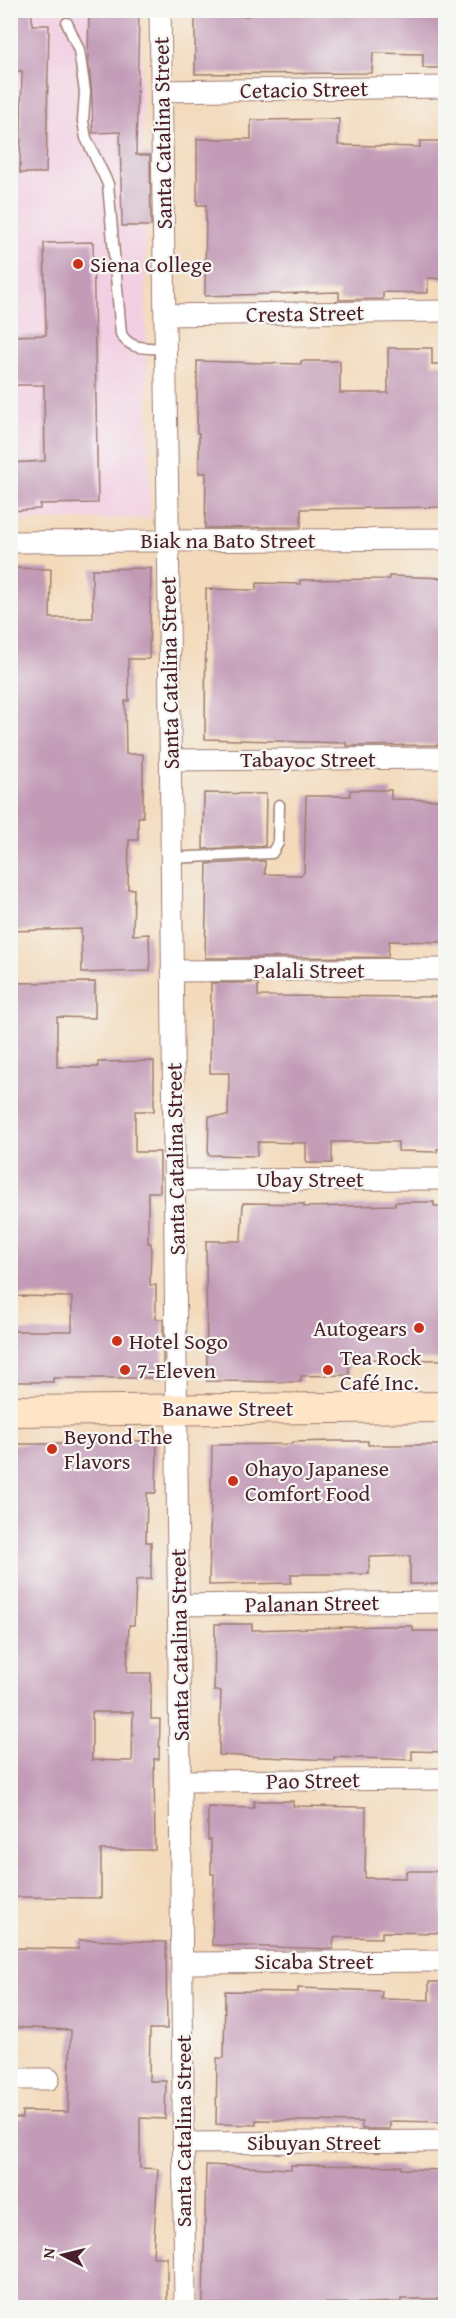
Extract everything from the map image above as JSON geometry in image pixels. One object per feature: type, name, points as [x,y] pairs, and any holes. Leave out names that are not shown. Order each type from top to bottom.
[{"type":"main road","name":"Banawe Street","points":[[10,1411],[446,1407]]},
{"type":"street","name":"Santa Catalina Street","points":[[160,10],[175,1180],[170,1363],[177,1408],[185,2307]]},
{"type":"street","name":"Cetacio Street","points":[[162,91],[446,87]]},
{"type":"street","name":"Cresta Street","points":[[165,315],[446,311]]},
{"type":"street","name":"Biak na Bato Street","points":[[10,542],[446,539]]},
{"type":"street","name":"Tabayoc Street","points":[[170,760],[446,758]]},
{"type":"street","name":"Palali Street","points":[[172,971],[446,969]]},
{"type":"street","name":"Ubay Street","points":[[175,1180],[446,1179]]},
{"type":"street","name":"Palanan Street","points":[[179,1605],[446,1602]]},
{"type":"street","name":"Pao Street","points":[[181,1781],[446,1779]]},
{"type":"street","name":"Sicaba Street","points":[[182,1963],[446,1961]]},
{"type":"street","points":[[10,2079],[49,2079]]},
{"type":"street","name":"Sibuyan Street","points":[[183,2143],[446,2141]]},
{"type":"lane","points":[[67,23],[79,50],[85,92],[83,121],[86,138],[108,184],[121,334],[126,342],[135,348],[165,349]]},
{"type":"lane","points":[[171,858],[273,853],[278,843],[279,805]]},
{"type":"shaded area","name":"Siena College","points":[[10,11],[141,11],[150,518],[11,521]]},
{"type":"building","points":[[10,10],[32,10],[32,25],[49,25],[46,173],[20,173],[22,71],[10,71]]},
{"type":"building","points":[[89,10],[139,10],[136,155],[150,155],[151,226],[122,226],[120,132],[93,133],[92,91],[88,59]]},
{"type":"building","points":[[248,10],[446,10],[446,68],[423,68],[423,54],[373,53],[372,73],[195,74],[195,15],[248,16]]},
{"type":"building","points":[[339,119],[338,145],[420,147],[420,141],[446,141],[446,279],[428,278],[428,293],[383,292],[383,299],[339,300],[339,292],[205,296],[206,205],[197,205],[197,139],[251,139],[251,120]]},
{"type":"building","points":[[93,242],[98,503],[40,504],[40,509],[10,511],[10,463],[45,461],[44,385],[10,385],[10,336],[46,335],[44,243]]},
{"type":"building","points":[[388,348],[432,348],[432,364],[446,364],[446,507],[301,509],[301,527],[205,528],[206,473],[199,473],[197,361],[301,364],[301,361],[340,361],[340,393],[388,393]]},
{"type":"building","points":[[10,568],[51,569],[50,618],[93,618],[92,569],[151,568],[149,659],[128,659],[129,701],[125,701],[126,754],[143,754],[143,817],[138,817],[138,840],[129,840],[128,889],[134,889],[133,935],[149,934],[150,971],[82,973],[81,929],[10,931]]},
{"type":"building","points":[[389,576],[446,578],[446,745],[346,746],[346,743],[205,739],[206,589],[256,590],[257,583],[300,584],[300,580],[389,579]]},
{"type":"building","points":[[350,790],[391,790],[391,799],[446,800],[446,942],[389,941],[388,957],[205,958],[207,864],[265,861],[265,874],[301,875],[304,873],[306,796],[350,796]]},
{"type":"building","points":[[204,793],[266,794],[265,846],[203,849]]},
{"type":"building","points":[[95,982],[95,1018],[57,1017],[57,1067],[98,1067],[98,1062],[154,1061],[154,1111],[135,1111],[135,1152],[160,1152],[160,1192],[148,1192],[148,1243],[151,1243],[150,1285],[156,1285],[156,1319],[163,1319],[163,1378],[53,1378],[53,1382],[10,1382],[10,1331],[72,1331],[72,1297],[10,1296],[10,983]]},
{"type":"building","points":[[211,983],[258,983],[258,996],[446,997],[446,1149],[437,1149],[437,1152],[398,1151],[398,1142],[332,1142],[332,1163],[306,1163],[306,1143],[258,1142],[257,1156],[208,1155],[209,1116],[228,1116],[229,1073],[210,1073]]},
{"type":"building","points":[[395,1202],[434,1202],[434,1206],[446,1206],[446,1360],[349,1359],[349,1375],[301,1376],[301,1382],[207,1381],[206,1241],[241,1241],[243,1203],[304,1204],[304,1207],[395,1205]]},
{"type":"building","points":[[64,1440],[157,1441],[156,1493],[147,1493],[146,1542],[151,1542],[151,1579],[136,1580],[134,1625],[129,1625],[127,1673],[151,1673],[151,1719],[160,1719],[159,1759],[154,1759],[155,1850],[101,1850],[101,1898],[10,1897],[10,1659],[16,1659],[16,1597],[10,1598],[10,1444],[64,1444]],"holes":[[[92,1712],[133,1712],[132,1761],[92,1760]]]},
{"type":"building","points":[[368,1441],[368,1445],[446,1445],[445,1584],[410,1584],[410,1556],[369,1557],[369,1574],[291,1574],[291,1583],[209,1585],[212,1445]]},
{"type":"building","points":[[215,1624],[252,1624],[252,1630],[413,1626],[413,1631],[446,1631],[446,1752],[412,1751],[412,1760],[334,1757],[334,1760],[219,1755],[221,1691],[214,1691]]},
{"type":"building","points":[[254,1801],[293,1801],[293,1806],[366,1807],[365,1878],[406,1878],[406,1871],[443,1871],[442,1933],[382,1932],[382,1938],[334,1937],[333,1949],[212,1945],[214,1874],[211,1874],[208,1807],[254,1808]]},
{"type":"building","points":[[79,1940],[166,1942],[167,2029],[150,2029],[149,2081],[166,2081],[165,2119],[140,2118],[140,2168],[158,2169],[153,2257],[167,2257],[167,2307],[10,2307],[10,2118],[22,2118],[22,2111],[68,2112],[71,2030],[10,2027],[10,1948],[78,1949]]},
{"type":"building","points":[[429,1982],[446,1982],[446,2122],[390,2121],[390,2129],[362,2129],[362,2122],[256,2120],[256,2125],[216,2124],[217,2058],[224,2058],[225,1991],[298,1992],[298,1988],[382,1991],[381,1999],[429,2000]]},
{"type":"building","points":[[206,2165],[291,2169],[291,2165],[401,2166],[401,2169],[446,2170],[446,2236],[440,2236],[439,2299],[401,2299],[401,2302],[366,2303],[203,2304]]},
{"type":"place","name":"Siena College","points":[[78,264]]},
{"type":"place","name":"Autogears","points":[[419,1328]]},
{"type":"place","name":"Hotel Sogo","points":[[117,1341]]},
{"type":"place","name":"7-Eleven","points":[[125,1370]]},
{"type":"place","name":"Tea Rock Café Inc.","points":[[328,1370]]},
{"type":"place","name":"Beyond The Flavors","points":[[52,1449]]},
{"type":"place","name":"Ohayo Japanese Comfort Food","points":[[233,1481]]}]
